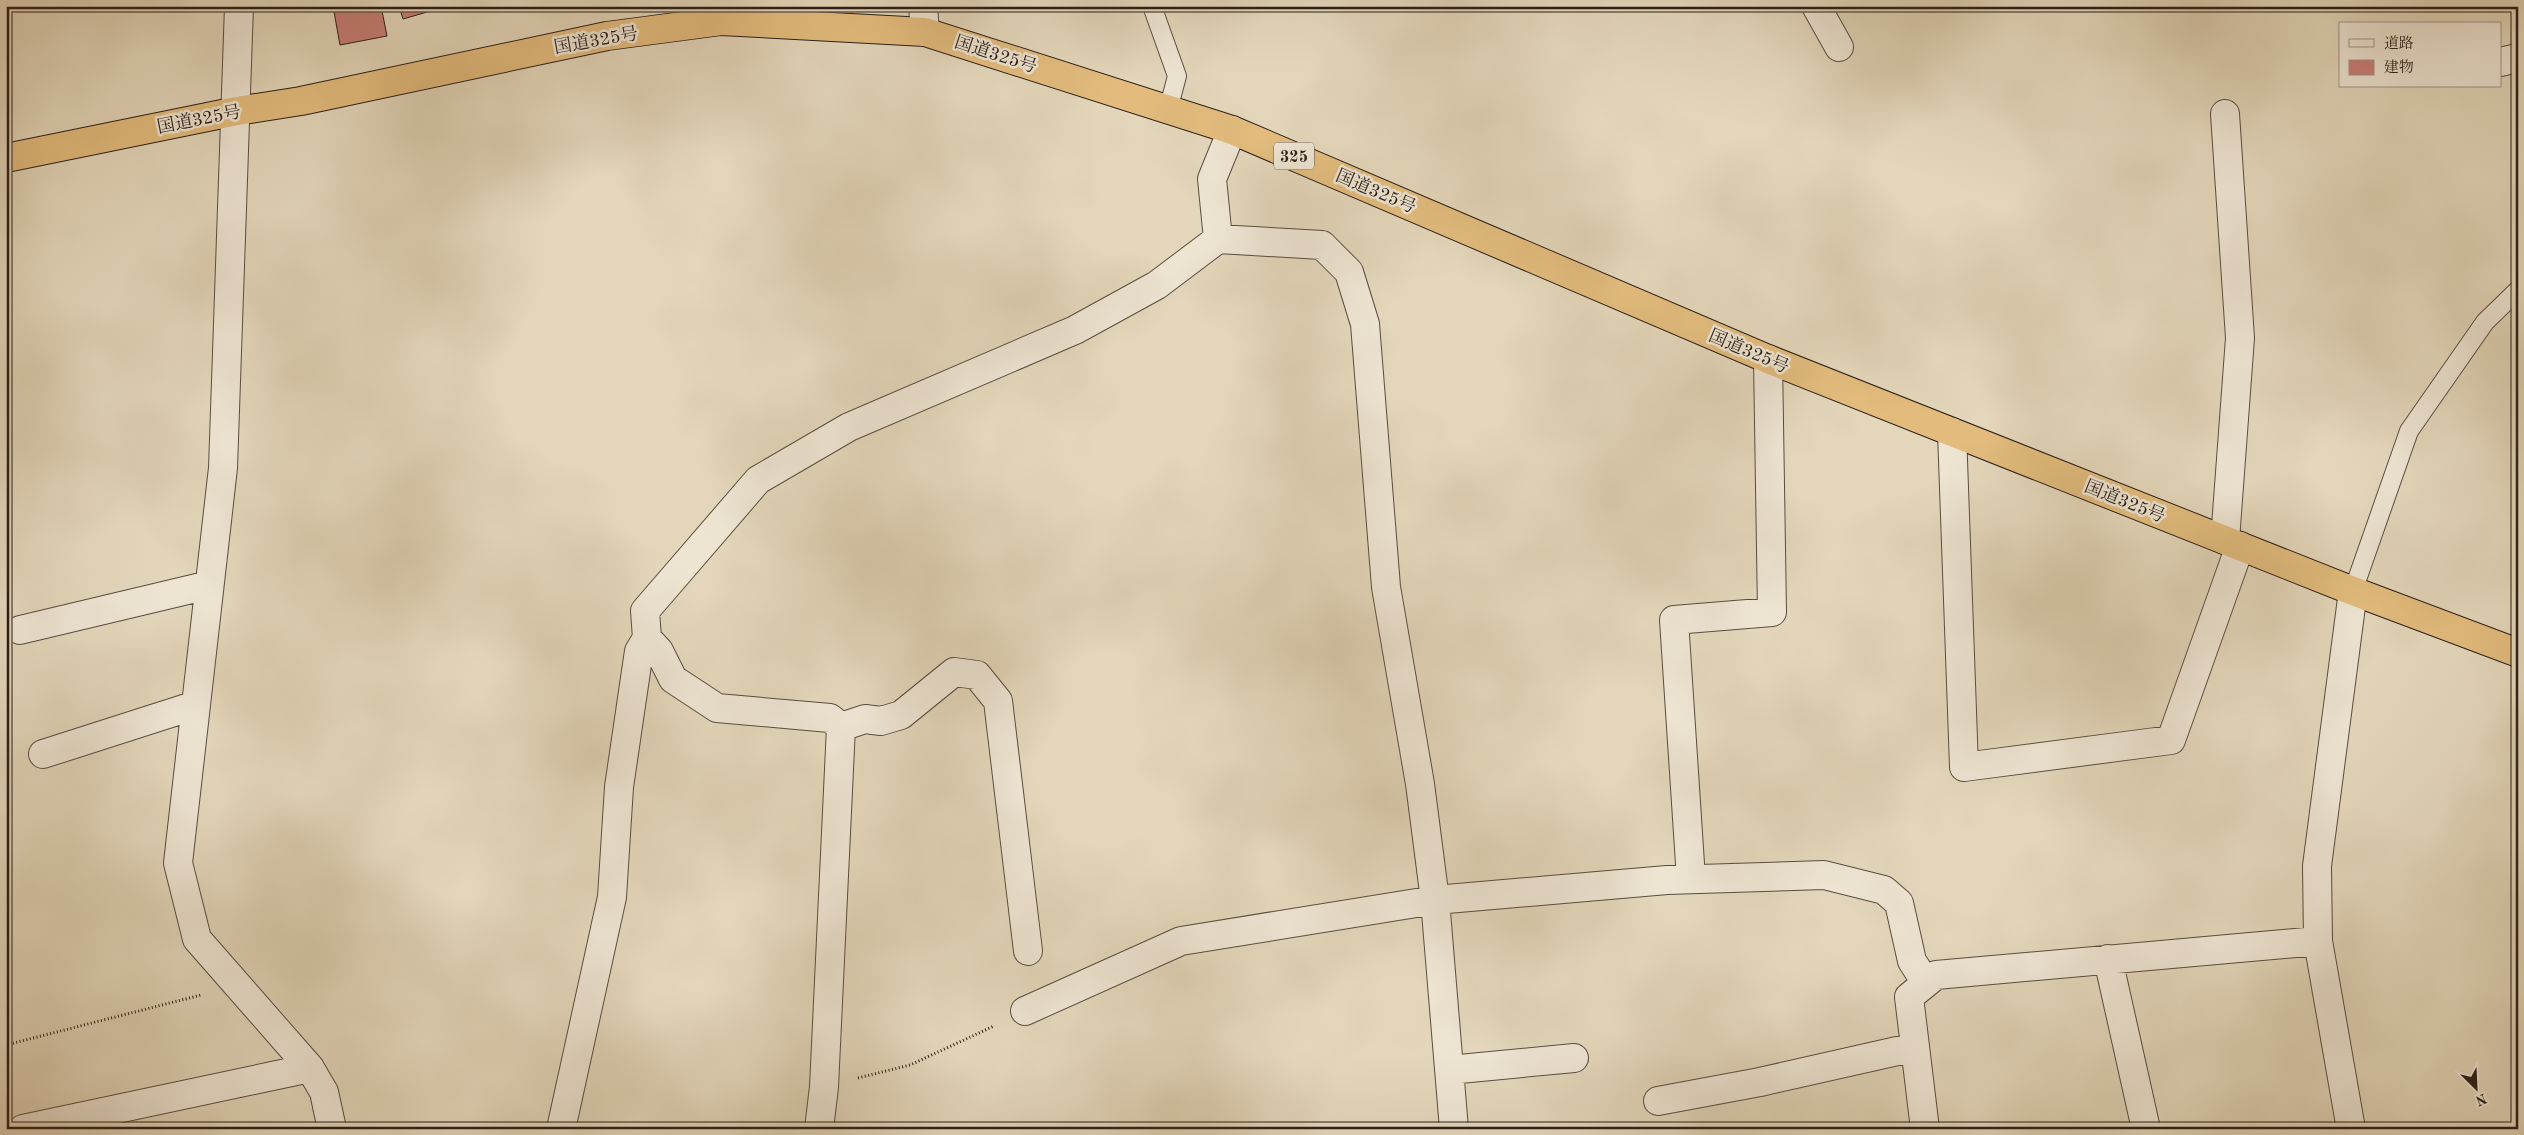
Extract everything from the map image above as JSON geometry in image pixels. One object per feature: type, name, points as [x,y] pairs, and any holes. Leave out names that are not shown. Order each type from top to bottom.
[{"type":"highway","name":"国道325号","points":[[6,158],[237,111],[301,101],[607,36],[721,21],[924,19],[1168,110],[1232,130],[1768,359],[2233,544],[2518,653]]},
{"type":"street","points":[[239,6],[237,111],[223,468],[178,863],[197,939],[310,1068],[324,1092],[332,1129]]},
{"type":"street","points":[[721,21],[751,6]]},
{"type":"street","points":[[1816,6],[1838,47]]},
{"type":"street","points":[[2502,62],[2518,58]]},
{"type":"street","points":[[1952,432],[1964,767],[2171,740],[2233,544],[2240,338],[2225,114]]},
{"type":"street","points":[[1218,238],[1212,179],[1232,130]]},
{"type":"street","points":[[561,1129],[612,897],[619,786],[639,651],[647,638],[645,611],[758,480],[849,427],[1074,330],[1158,285],[1218,238],[1322,245],[1349,272],[1365,324],[1386,587],[1420,784],[1435,900],[1454,1129]]},
{"type":"street","points":[[1691,879],[1674,620],[1772,612],[1768,359]]},
{"type":"street","points":[[20,630],[209,585]]},
{"type":"street","points":[[2351,1129],[2318,941],[2317,866],[2354,591]]},
{"type":"street","points":[[647,638],[659,652],[673,679],[717,708],[830,718],[841,727]]},
{"type":"street","points":[[841,727],[865,719],[881,721],[901,715],[954,672],[977,675],[998,701],[1028,951]]},
{"type":"street","points":[[43,754],[196,705]]},
{"type":"street","points":[[819,1129],[824,1087],[822,1080],[841,727]]},
{"type":"street","points":[[1025,1011],[1182,941],[1435,900],[1691,879],[1824,875],[1884,890],[1899,904],[1912,961],[1926,983]]},
{"type":"street","points":[[1925,1129],[1909,997],[1936,975],[2318,941]]},
{"type":"street","points":[[2108,960],[2146,1129]]},
{"type":"street","points":[[1658,1101],[1760,1082],[1915,1047]]},
{"type":"street","points":[[1449,1070],[1574,1058]]},
{"type":"street","points":[[23,1129],[310,1068]]},
{"type":"lane","points":[[1152,6],[1177,76],[1168,110]]},
{"type":"lane","points":[[2354,591],[2409,431],[2485,322],[2518,290]]},
{"type":"path","points":[[6,1045],[238,985]]},
{"type":"path","points":[[824,1087],[910,1065],[1025,1011]]},
{"type":"building","points":[[333,6],[381,6],[387,36],[340,45]]},
{"type":"building","points":[[399,6],[448,6],[403,19]]}]
